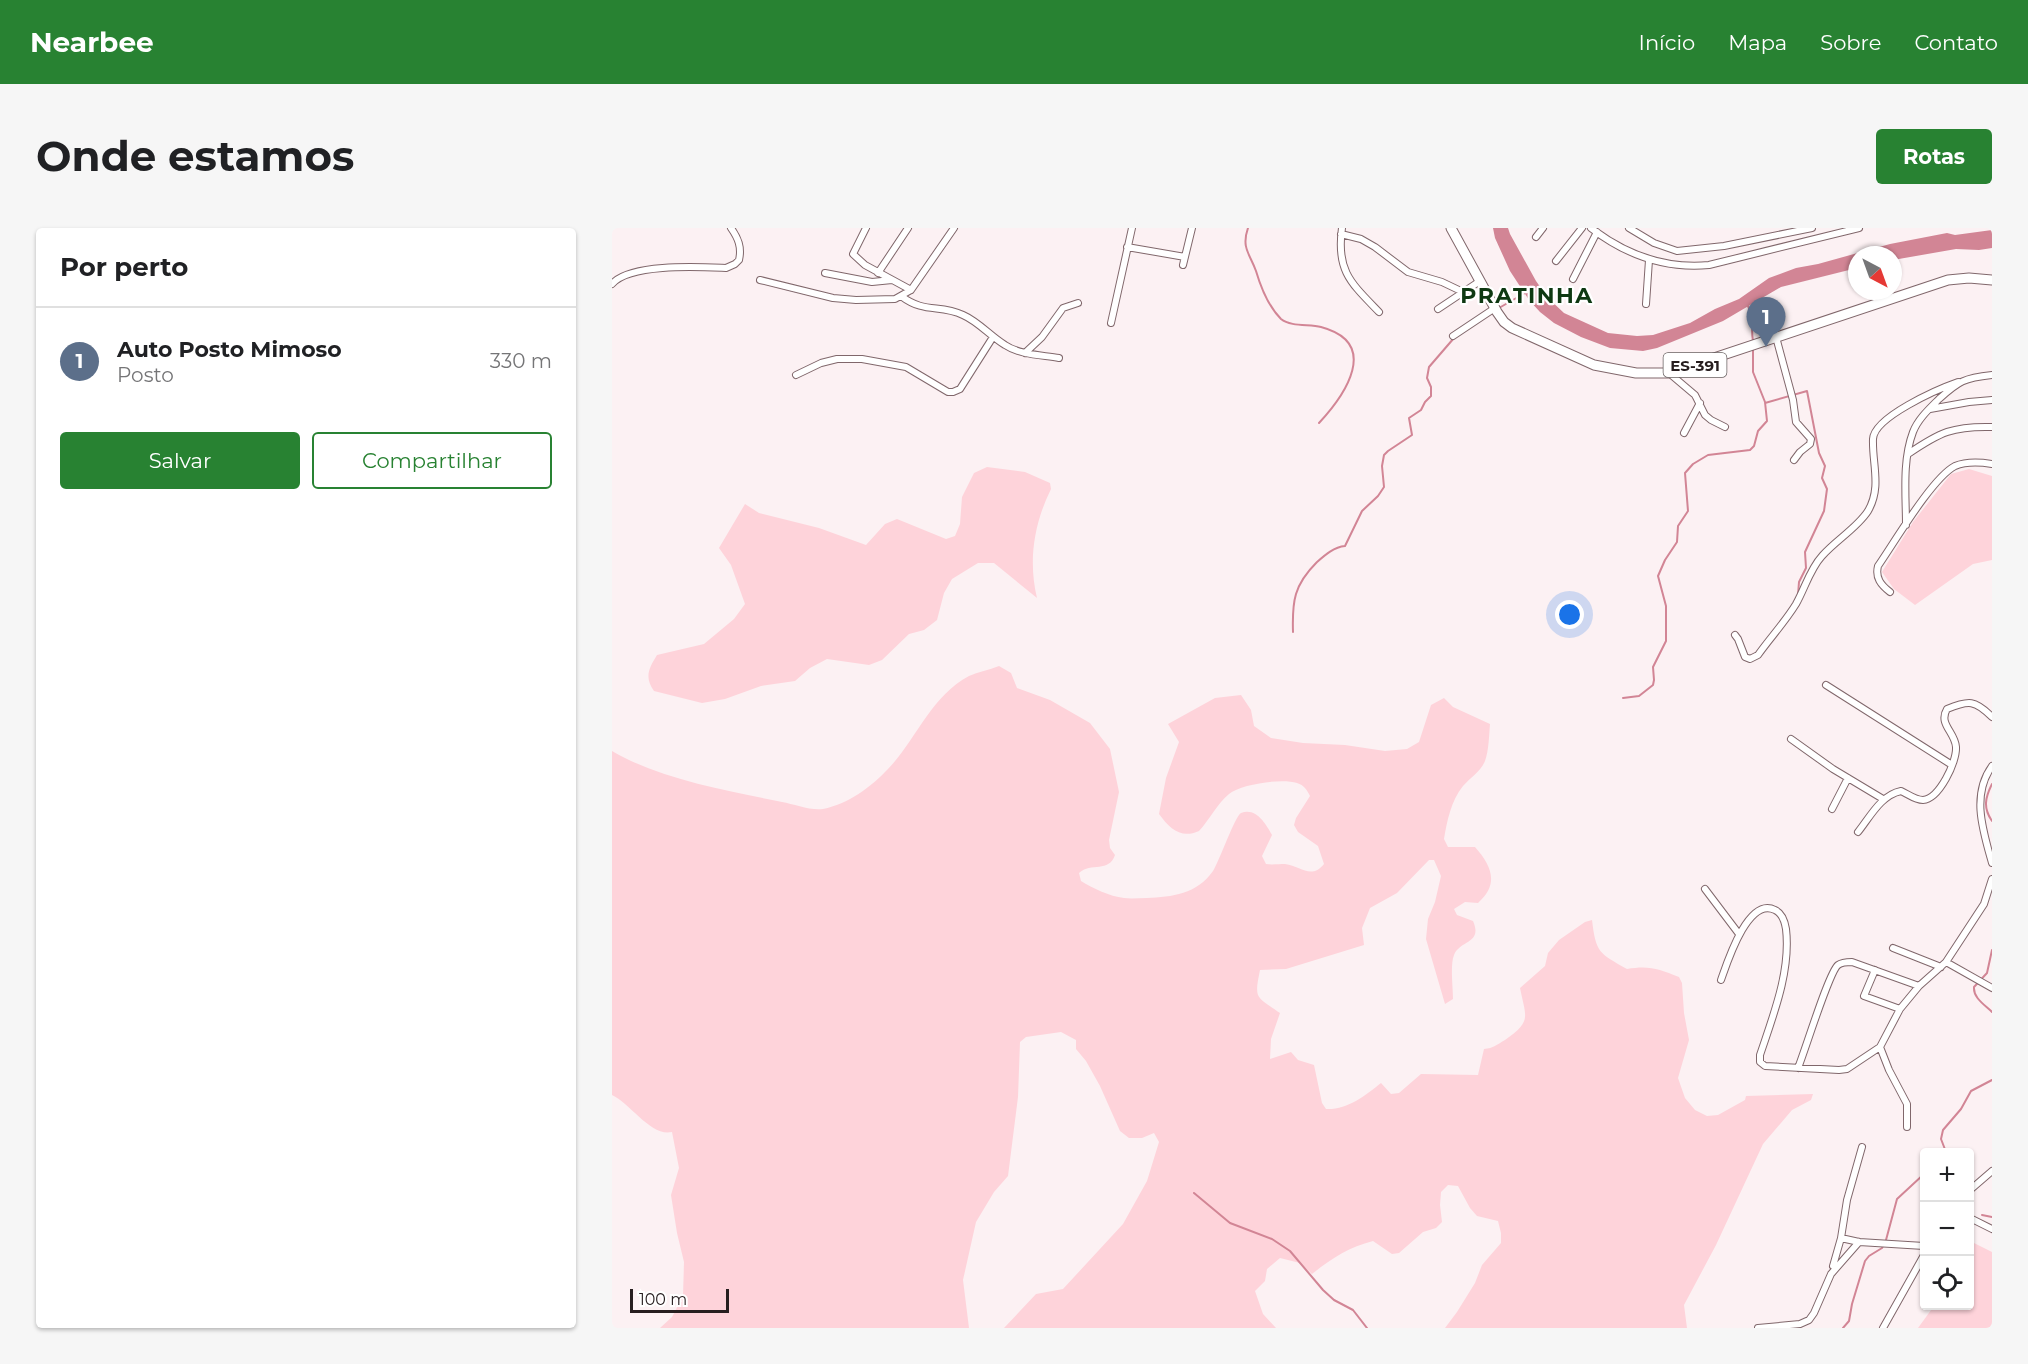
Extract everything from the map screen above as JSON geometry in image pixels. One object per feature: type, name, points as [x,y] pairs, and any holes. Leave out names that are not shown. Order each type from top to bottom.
[{"type":"main road","name":"ES-391","points":[[1451,228],[1504,322],[1512,328],[1594,365],[1636,373],[1669,373],[1948,280],[1969,278],[1992,280]]},
{"type":"street","points":[[612,284],[624,275],[659,268],[731,267],[739,260],[740,246],[731,228]]},
{"type":"street","points":[[866,228],[853,254],[865,265],[911,290]]},
{"type":"street","points":[[878,273],[908,228]]},
{"type":"street","points":[[760,280],[833,298],[895,299],[911,290],[954,228]]},
{"type":"street","points":[[1111,323],[1132,228]]},
{"type":"street","points":[[1183,265],[1191,228]]},
{"type":"street","points":[[1536,237],[1543,228]]},
{"type":"street","points":[[1556,261],[1582,228]]},
{"type":"street","points":[[1629,228],[1654,243],[1677,251],[1724,246],[1812,228]]},
{"type":"street","points":[[1836,228],[1846,231]]},
{"type":"street","points":[[1573,279],[1594,230],[1629,252],[1648,260],[1696,266],[1709,265],[1859,228]]},
{"type":"street","points":[[1379,312],[1345,271],[1340,256],[1341,231],[1375,247],[1408,272],[1463,291]]},
{"type":"street","points":[[1127,247],[1185,256]]},
{"type":"street","points":[[1675,265],[1677,251]]},
{"type":"street","points":[[1646,304],[1648,260]]},
{"type":"street","points":[[825,273],[872,282],[892,280]]},
{"type":"street","points":[[1438,309],[1480,281]]},
{"type":"street","points":[[901,296],[920,307],[951,310],[962,314],[1015,351],[1059,358]]},
{"type":"street","points":[[1025,353],[1042,337],[1063,308],[1078,303]]},
{"type":"street","points":[[1453,336],[1495,308]]},
{"type":"street","points":[[796,375],[821,363],[837,359],[862,359],[906,367],[948,392],[953,392],[960,389],[993,337]]},
{"type":"street","points":[[1776,338],[1793,400],[1796,422],[1811,438],[1810,444],[1794,460]]},
{"type":"street","points":[[1669,373],[1695,395],[1711,420],[1725,427]]},
{"type":"street","points":[[1735,635],[1745,657],[1750,659],[1758,655],[1791,612],[1822,556],[1866,514],[1871,505],[1877,480],[1873,440],[1878,427],[1892,415],[1920,399],[1958,382],[1992,375]]},
{"type":"street","points":[[1906,525],[1908,454],[1912,433],[1928,410],[1958,382]]},
{"type":"street","points":[[1928,410],[1992,400]]},
{"type":"street","points":[[1684,433],[1700,403]]},
{"type":"street","points":[[1908,454],[1931,438],[1957,428],[1992,427]]},
{"type":"street","points":[[1890,592],[1878,580],[1876,573],[1878,566],[1944,474],[1964,463],[1992,464]]},
{"type":"street","points":[[1826,685],[1952,765]]},
{"type":"street","points":[[1858,832],[1883,800],[1893,793],[1901,791],[1920,800],[1929,798],[1942,783],[1952,765],[1956,746],[1945,724],[1947,709],[1972,702],[1978,704],[1992,717]]},
{"type":"street","points":[[1791,739],[1883,800]]},
{"type":"street","points":[[1992,766],[1982,788],[1980,817],[1992,863]]},
{"type":"street","points":[[1832,809],[1848,778]]},
{"type":"street","points":[[1721,980],[1739,934],[1753,917],[1768,908],[1779,913],[1786,928],[1785,964],[1781,986],[1759,1059],[1765,1066],[1847,1069],[1880,1047],[1900,1009],[1919,986],[1946,962],[1984,904],[1992,879]]},
{"type":"street","points":[[1706,889],[1739,934]]},
{"type":"street","points":[[1893,948],[1941,967]]},
{"type":"street","points":[[1798,1068],[1827,986],[1838,965],[1852,962],[1919,986]]},
{"type":"street","points":[[1946,962],[1990,987]]},
{"type":"street","points":[[1875,970],[1864,996],[1900,1009]]},
{"type":"street","points":[[1880,1047],[1907,1104],[1907,1127]]},
{"type":"street","points":[[1758,1328],[1800,1324],[1809,1320],[1814,1312],[1831,1274],[1841,1238],[1847,1200],[1862,1147]]},
{"type":"street","points":[[1974,1187],[1992,1171]]},
{"type":"street","points":[[1974,1220],[1992,1229]]},
{"type":"street","points":[[1841,1238],[1858,1242],[1920,1246]]},
{"type":"street","points":[[1831,1274],[1858,1242]]},
{"type":"street","points":[[1883,1328],[1923,1256]]},
{"type":"shaded area","points":[[1493,228],[1508,228],[1536,281],[1548,298],[1564,313],[1608,333],[1637,336],[1653,335],[1690,323],[1739,299],[1769,278],[1796,268],[1848,256],[1848,270],[1781,287],[1723,321],[1657,348],[1643,351],[1610,348],[1581,337],[1554,323],[1540,312],[1510,271],[1495,238]]},
{"type":"shaded area","points":[[1992,230],[1992,248],[1956,249],[1902,258],[1902,246],[1883,246],[1947,233],[1955,235]]},
{"type":"shaded area","points":[[987,467],[1025,472],[1050,483],[1051,489],[1040,515],[1034,542],[1033,570],[1037,598],[994,563],[978,563],[952,579],[944,593],[937,620],[924,630],[909,634],[882,660],[869,665],[827,659],[810,668],[795,681],[761,686],[725,699],[702,703],[654,691],[648,677],[657,655],[704,644],[734,619],[745,604],[731,565],[719,548],[745,504],[759,513],[819,528],[866,545],[885,524],[897,519],[946,539],[955,536],[960,524],[962,497],[974,473]]},
{"type":"shaded area","points":[[1969,469],[1992,476],[1992,560],[1973,564],[1915,605],[1894,589],[1882,572],[1913,522],[1951,474]]},
{"type":"shaded area","points":[[999,666],[1011,673],[1017,688],[1050,700],[1090,723],[1110,749],[1119,792],[1109,840],[1110,848],[1115,855],[1109,864],[1089,868],[1079,873],[1081,881],[1086,884],[1107,894],[1124,898],[1175,895],[1199,885],[1213,871],[1238,816],[1246,812],[1256,814],[1272,835],[1262,856],[1266,864],[1291,865],[1310,872],[1319,869],[1324,864],[1318,846],[1298,832],[1294,825],[1310,796],[1302,785],[1297,783],[1272,782],[1235,790],[1221,802],[1199,831],[1193,833],[1176,831],[1159,814],[1166,778],[1179,742],[1168,724],[1215,698],[1241,695],[1251,710],[1254,726],[1271,738],[1385,751],[1407,749],[1419,742],[1431,705],[1444,698],[1453,707],[1490,724],[1485,761],[1455,798],[1444,839],[1448,847],[1475,847],[1491,875],[1489,889],[1478,903],[1465,902],[1454,909],[1457,915],[1473,921],[1475,934],[1454,955],[1453,999],[1445,1004],[1426,939],[1428,919],[1441,876],[1434,860],[1429,860],[1397,893],[1370,908],[1362,928],[1364,945],[1286,969],[1260,970],[1257,992],[1262,1000],[1280,1013],[1271,1039],[1270,1059],[1291,1052],[1298,1060],[1314,1065],[1322,1103],[1326,1109],[1348,1105],[1381,1083],[1391,1094],[1399,1093],[1421,1074],[1478,1075],[1484,1049],[1493,1047],[1514,1034],[1523,1023],[1525,1013],[1520,988],[1545,966],[1548,953],[1559,940],[1585,922],[1592,920],[1597,946],[1610,959],[1627,969],[1654,968],[1679,977],[1682,983],[1689,1040],[1678,1078],[1685,1098],[1695,1110],[1707,1116],[1718,1115],[1745,1100],[1746,1096],[1813,1094],[1811,1100],[1792,1110],[1763,1144],[1716,1245],[1684,1305],[1687,1328],[1445,1328],[1475,1283],[1482,1265],[1501,1243],[1498,1221],[1477,1216],[1458,1186],[1448,1185],[1441,1192],[1442,1222],[1436,1228],[1423,1232],[1399,1253],[1392,1254],[1373,1241],[1341,1254],[1312,1274],[1300,1263],[1280,1258],[1267,1269],[1265,1281],[1255,1291],[1263,1314],[1276,1328],[1004,1328],[1036,1294],[1063,1289],[1123,1224],[1147,1181],[1159,1142],[1154,1133],[1142,1138],[1129,1138],[1120,1131],[1100,1086],[1086,1061],[1076,1049],[1076,1040],[1061,1032],[1026,1037],[1020,1042],[1018,1097],[1008,1176],[994,1192],[976,1222],[963,1280],[969,1328],[660,1328],[672,1317],[683,1296],[684,1262],[671,1195],[679,1168],[672,1132],[664,1132],[649,1125],[612,1095],[612,751],[672,777],[808,808],[823,809],[850,799],[881,776],[898,757],[934,707],[956,685],[969,676]]},
{"type":"shaded area","points":[[1974,1243],[1992,1252],[1992,1328],[1918,1328],[1931,1310],[1974,1310]]},
{"type":"waterway","points":[[1248,228],[1245,241],[1247,251],[1266,297],[1281,319],[1285,322],[1321,327],[1339,335],[1350,345],[1354,357],[1347,385],[1319,423]]},
{"type":"waterway","points":[[1499,308],[1525,293]]},
{"type":"waterway","points":[[1748,306],[1752,321],[1753,341]]},
{"type":"waterway","points":[[1293,632],[1294,602],[1303,578],[1326,554],[1345,546],[1362,511],[1384,487],[1382,466],[1384,455],[1412,435],[1409,418],[1421,410],[1431,396],[1431,387],[1427,378],[1429,367],[1454,338]]},
{"type":"waterway","points":[[1623,698],[1639,696],[1653,685],[1653,667],[1666,641],[1666,606],[1658,576],[1677,542],[1678,526],[1688,511],[1685,473],[1693,464],[1708,455],[1750,450],[1754,446],[1758,431],[1767,421],[1765,402],[1753,372],[1753,349]]},
{"type":"waterway","points":[[1765,403],[1807,391],[1819,453],[1825,466],[1822,478],[1827,489],[1824,511],[1805,552],[1806,568],[1799,582],[1798,595]]},
{"type":"waterway","points":[[1992,784],[1986,803],[1987,812],[1992,821]]},
{"type":"waterway","points":[[1992,950],[1987,973],[1974,987],[1977,998],[1992,1012]]},
{"type":"waterway","points":[[1944,1148],[1941,1139],[1943,1130],[1961,1109],[1971,1091],[1992,1080]]},
{"type":"waterway","points":[[1843,1328],[1849,1321],[1865,1261],[1882,1248],[1897,1199],[1920,1178]]},
{"type":"waterway","points":[[1194,1193],[1230,1223],[1272,1239],[1290,1251],[1323,1290],[1334,1300],[1353,1310],[1367,1328]]},
{"type":"waterway","points":[[1982,1215],[1992,1217]]},
{"type":"place","name":"Auto Posto Mimoso","points":[[1766,347]]},
{"type":"district","name":"PRATINHA","points":[[1527,295]]}]
